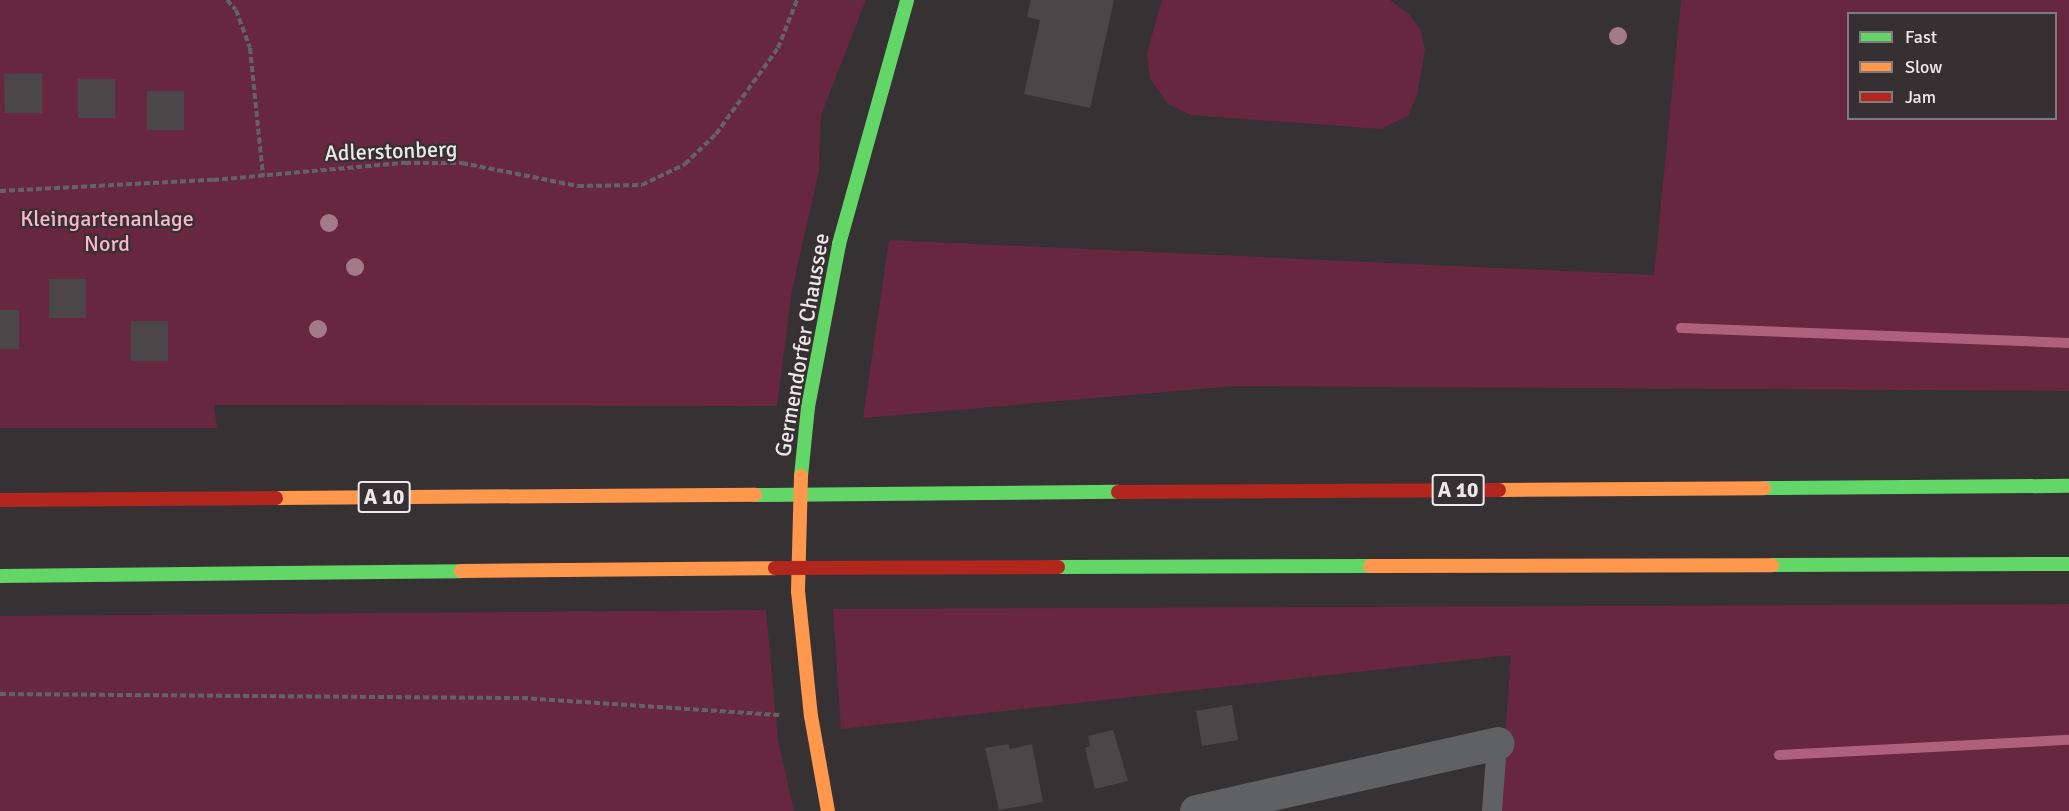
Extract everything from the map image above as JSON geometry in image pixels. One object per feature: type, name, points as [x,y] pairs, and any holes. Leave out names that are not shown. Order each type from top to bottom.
[{"type":"main road","name":"Germendorfer Chaussee","points":[[828,811],[811,716],[798,591],[797,533],[808,407],[839,244],[907,0]]},
{"type":"main road","name":"A 10","points":[[0,500],[2069,486]]},
{"type":"main road","points":[[0,576],[764,568],[2069,564]]},
{"type":"street","points":[[1196,811],[1497,743]]},
{"type":"lane","points":[[1492,811],[1497,743]]},
{"type":"path","points":[[227,0],[236,10],[250,48],[263,176]]},
{"type":"path","name":"Adlerstonberg","points":[[0,191],[263,176],[405,163],[462,163],[578,186],[642,185],[685,164],[716,134],[778,48],[797,0]]},
{"type":"path","points":[[0,694],[522,698],[679,711],[811,716]]},
{"type":"green space","name":"Kleingartenanlage Nord","points":[[0,0],[866,0],[821,115],[819,171],[792,290],[777,406],[214,405],[217,428],[0,428]]},
{"type":"green space","points":[[1162,0],[1390,0],[1408,13],[1421,31],[1425,50],[1417,95],[1408,116],[1381,129],[1191,115],[1168,104],[1150,79],[1147,53]]},
{"type":"green space","points":[[1681,0],[2069,0],[2069,391],[1236,386],[863,418],[889,240],[1654,275]]},
{"type":"green space","points":[[2069,604],[2069,811],[1500,811],[1511,655],[841,729],[833,609]]},
{"type":"green space","points":[[766,610],[778,740],[794,811],[0,811],[0,616]]},
{"type":"building","points":[[1031,0],[1114,0],[1090,108],[1024,94],[1040,20],[1027,17]]},
{"type":"building","points":[[42,73],[42,113],[5,113],[4,74]]},
{"type":"building","points":[[78,79],[115,79],[115,118],[78,118]]},
{"type":"building","points":[[147,91],[184,91],[184,130],[147,130]]},
{"type":"building","points":[[49,279],[86,279],[86,318],[49,318]]},
{"type":"building","points":[[0,310],[19,310],[19,349],[0,349]]},
{"type":"building","points":[[131,321],[168,321],[168,361],[131,361]]},
{"type":"building","points":[[1232,705],[1238,740],[1202,746],[1196,711]]},
{"type":"building","points":[[1113,730],[1128,781],[1095,789],[1085,748],[1090,746],[1088,736]]},
{"type":"building","points":[[1008,744],[1010,749],[1032,744],[1043,802],[999,810],[985,748]]},
{"type":"waterway","points":[[1681,328],[2069,343]]},
{"type":"waterway","points":[[1779,755],[2069,740]]},
{"type":"traffic: fast","points":[[801,476],[808,407],[839,244],[907,0]]},
{"type":"traffic: fast","points":[[1764,488],[2069,486]]},
{"type":"traffic: fast","points":[[755,495],[1118,492]]},
{"type":"traffic: fast","points":[[1772,565],[2069,564]]},
{"type":"traffic: fast","points":[[1058,567],[1370,566]]},
{"type":"traffic: fast","points":[[0,576],[461,571]]},
{"type":"traffic: slow","points":[[801,476],[798,591],[811,716],[828,811]]},
{"type":"traffic: slow","points":[[1499,490],[1764,488]]},
{"type":"traffic: slow","points":[[276,498],[755,495]]},
{"type":"traffic: slow","points":[[1370,566],[1772,565]]},
{"type":"traffic: slow","points":[[461,571],[775,568]]},
{"type":"traffic: jam","points":[[1118,492],[1499,490]]},
{"type":"traffic: jam","points":[[0,500],[276,498]]},
{"type":"traffic: jam","points":[[775,568],[1058,567]]}]
